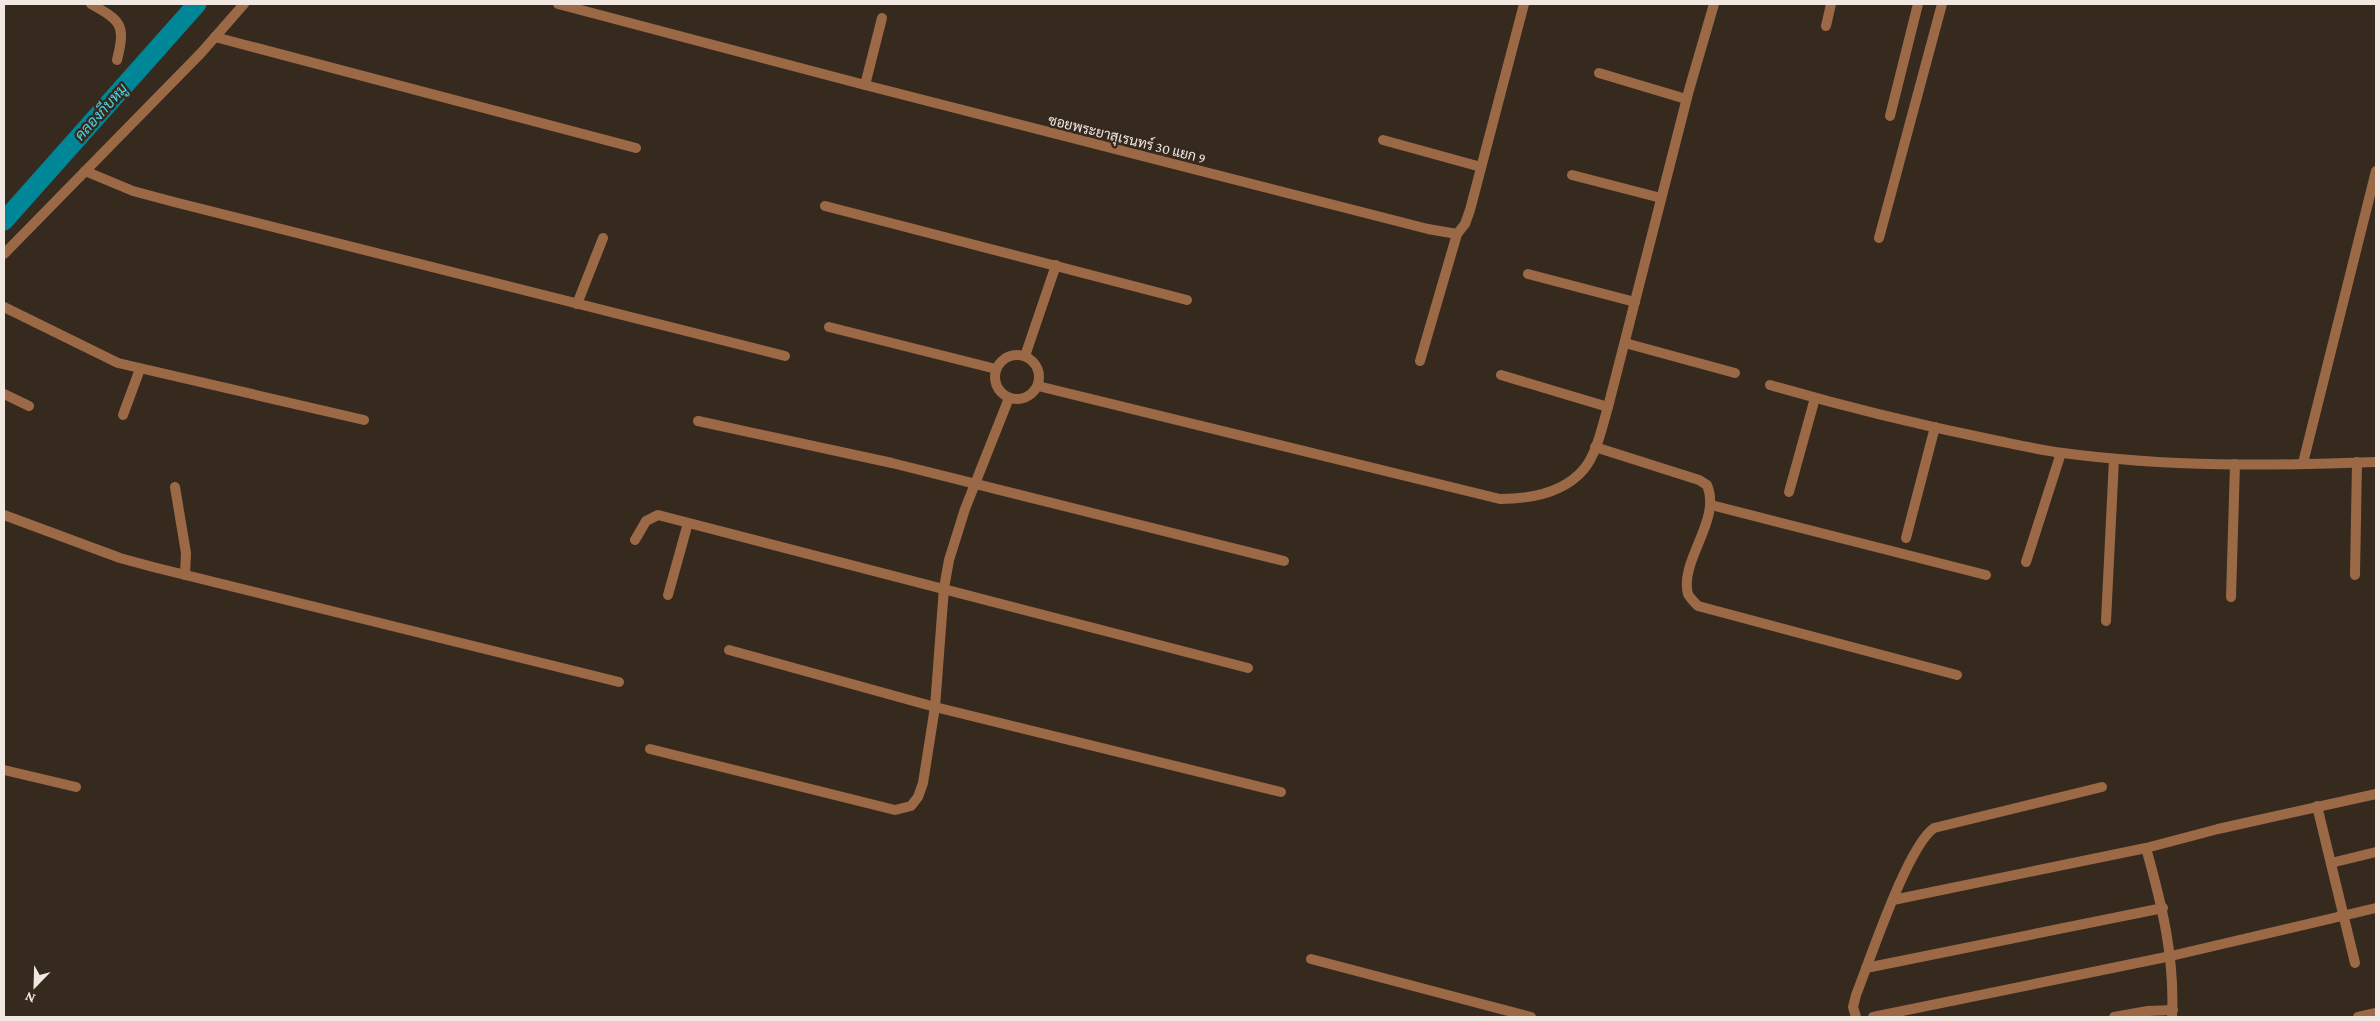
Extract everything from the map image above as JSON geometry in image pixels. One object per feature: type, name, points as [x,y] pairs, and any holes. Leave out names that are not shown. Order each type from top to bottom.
[{"type":"street","points":[[91,4],[114,17],[120,24],[121,41],[117,60]]},
{"type":"street","points":[[4,254],[215,37],[244,4]]},
{"type":"street","name":"ซอยพระยาสุเรนทร์ 30 แยก 9","points":[[558,4],[1246,183],[1457,234]]},
{"type":"street","points":[[1420,361],[1457,234],[1465,224],[1524,4]]},
{"type":"street","points":[[1038,386],[1500,499],[1529,499],[1552,492],[1570,482],[1585,468],[1595,447],[1608,407],[1686,99],[1714,4]]},
{"type":"street","points":[[1826,26],[1831,4]]},
{"type":"street","points":[[1890,116],[1918,4]]},
{"type":"street","points":[[1879,238],[1942,4]]},
{"type":"street","points":[[865,85],[882,18]]},
{"type":"street","points":[[215,37],[636,148]]},
{"type":"street","points":[[1599,73],[1686,99]]},
{"type":"street","points":[[1383,140],[1481,167]]},
{"type":"street","points":[[85,171],[133,191],[174,202],[785,356]]},
{"type":"street","points":[[2303,462],[2376,171]]},
{"type":"street","points":[[1572,175],[1661,198]]},
{"type":"street","points":[[825,206],[1187,300]]},
{"type":"street","points":[[577,304],[603,238]]},
{"type":"street","points":[[1025,356],[1056,265]]},
{"type":"street","points":[[1528,274],[1635,302]]},
{"type":"street","points":[[4,307],[93,352],[140,369],[364,420]]},
{"type":"street","points":[[830,327],[996,369]]},
{"type":"street","points":[[1625,343],[1735,373]]},
{"type":"street","points":[[1016,355],[1025,356],[1037,368],[1038,386],[1026,398],[1008,398],[996,386],[996,369],[1000,362],[1008,357],[1016,355]]},
{"type":"street","points":[[123,415],[140,369]]},
{"type":"street","points":[[1501,375],[1608,407]]},
{"type":"street","points":[[1770,384],[1815,398],[1935,427],[2061,453],[2114,459],[2235,464],[2376,462]]},
{"type":"street","points":[[4,394],[28,406]]},
{"type":"street","points":[[650,749],[895,810],[911,806],[918,797],[923,783],[935,707],[944,588],[949,560],[965,509],[977,483],[1008,398]]},
{"type":"street","points":[[1790,492],[1815,398]]},
{"type":"street","points":[[698,421],[977,483],[1284,561]]},
{"type":"street","points":[[1906,538],[1935,427]]},
{"type":"street","points":[[1595,447],[1699,480],[1707,485],[1711,504],[1686,582],[1689,596],[1698,606],[1956,675]]},
{"type":"street","points":[[2026,562],[2061,453]]},
{"type":"street","points":[[2106,621],[2114,459]]},
{"type":"street","points":[[2355,575],[2357,462]]},
{"type":"street","points":[[2232,597],[2235,464]]},
{"type":"street","points":[[175,487],[186,553],[185,575]]},
{"type":"street","points":[[1711,504],[1986,574]]},
{"type":"street","points":[[4,514],[120,558],[619,682]]},
{"type":"street","points":[[635,540],[646,522],[653,516],[658,515],[1248,668]]},
{"type":"street","points":[[668,595],[688,523]]},
{"type":"street","points":[[729,650],[935,707],[1281,792]]},
{"type":"street","points":[[4,770],[76,787]]},
{"type":"street","points":[[1856,1017],[1853,1006],[1892,900],[1917,848],[1926,834],[1934,828],[2102,787]]},
{"type":"street","points":[[1892,900],[2146,848],[2317,806],[2376,794]]},
{"type":"street","points":[[2317,806],[2355,963]]},
{"type":"street","points":[[2114,1017],[2138,1012],[2172,1014],[2171,956],[2163,908],[2146,848]]},
{"type":"street","points":[[2331,863],[2376,852]]},
{"type":"street","points":[[1866,968],[2163,908]]},
{"type":"street","points":[[1873,1017],[2171,956],[2376,908]]},
{"type":"street","points":[[1312,959],[1531,1017]]},
{"type":"street","points":[[2358,1017],[2376,1013]]},
{"type":"waterway","name":"คลองกีบหมู","points":[[4,221],[197,4]]}]
